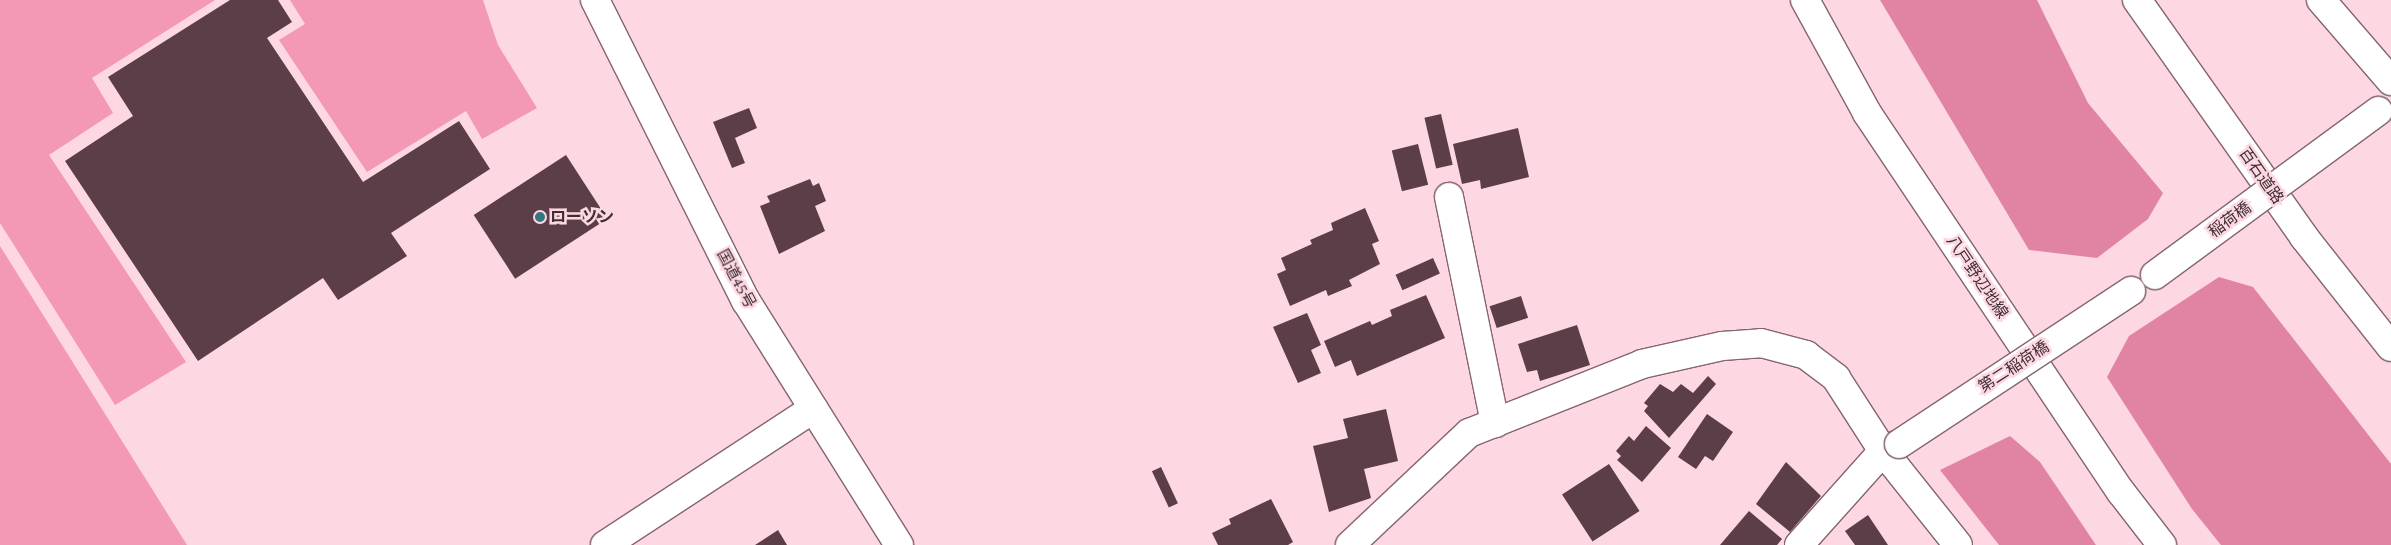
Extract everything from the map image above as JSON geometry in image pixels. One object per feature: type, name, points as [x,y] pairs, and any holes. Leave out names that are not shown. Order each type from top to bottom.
[{"type":"main road","name":"国道45号","points":[[595,0],[746,301],[899,545]]},
{"type":"main road","name":"八戸野辺地線","points":[[1805,0],[1867,113],[2121,492],[2162,545]]},
{"type":"main road","name":"百石道路","points":[[2137,0],[2304,237],[2391,347]]},
{"type":"main road","points":[[2321,0],[2391,81]]},
{"type":"main road","name":"稲荷橋","points":[[2131,291],[2384,106]]},
{"type":"main road","points":[[1449,197],[1495,423]]},
{"type":"main road","name":"第二稲荷橋","points":[[1799,545],[1891,447],[2131,291]]},
{"type":"main road","points":[[1350,545],[1469,433],[1642,364],[1722,346],[1761,343],[1806,355],[1836,378],[1891,447],[1958,545]]},
{"type":"main road","points":[[605,545],[813,409]]},
{"type":"shaded area","points":[[0,0],[215,0],[92,78],[113,113],[49,155],[186,362],[115,405],[0,223]]},
{"type":"shaded area","points":[[290,0],[483,0],[498,45],[537,108],[482,139],[466,111],[367,172],[279,40],[305,24]]},
{"type":"shaded area","points":[[1880,0],[2037,0],[2088,103],[2163,193],[2148,219],[2097,258],[2029,250]]},
{"type":"shaded area","points":[[0,246],[187,545],[0,545]]},
{"type":"shaded area","points":[[2219,277],[2253,287],[2391,464],[2391,545],[2221,545],[2192,509],[2107,377],[2129,336]]},
{"type":"shaded area","points":[[2010,436],[2040,462],[2096,545],[1999,545],[1940,470]]},
{"type":"building","points":[[230,0],[278,0],[292,22],[267,38],[363,182],[459,121],[490,169],[391,233],[407,256],[338,300],[323,278],[198,361],[65,161],[133,116],[108,77]]},
{"type":"building","points":[[749,108],[757,128],[735,138],[745,163],[732,168],[713,122]]},
{"type":"building","points":[[1441,114],[1453,165],[1436,168],[1424,118]]},
{"type":"building","points":[[1518,128],[1529,177],[1481,189],[1480,180],[1462,184],[1453,144]]},
{"type":"building","points":[[1418,144],[1428,185],[1402,191],[1392,151]]},
{"type":"building","name":"ローソン","points":[[566,155],[607,219],[515,279],[474,215]]},
{"type":"building","points":[[810,179],[813,186],[819,183],[826,201],[815,206],[825,231],[779,254],[760,206],[770,202],[767,196]]},
{"type":"building","points":[[1365,208],[1379,241],[1372,244],[1380,264],[1349,280],[1352,286],[1328,296],[1326,290],[1290,306],[1277,274],[1286,270],[1281,258],[1312,244],[1310,240],[1333,230],[1331,223]]},
{"type":"building","points":[[1433,258],[1440,274],[1402,290],[1396,275]]},
{"type":"building","points":[[1426,295],[1445,338],[1357,376],[1351,360],[1335,367],[1324,341],[1370,321],[1372,325],[1392,316],[1390,310]]},
{"type":"building","points":[[1521,296],[1528,318],[1497,328],[1490,306]]},
{"type":"building","points":[[1307,313],[1321,345],[1311,350],[1321,373],[1298,383],[1273,327]]},
{"type":"building","points":[[1577,325],[1590,365],[1540,381],[1537,370],[1527,372],[1518,344]]},
{"type":"building","points":[[1708,376],[1716,384],[1669,438],[1644,411],[1648,406],[1644,403],[1660,384],[1673,392],[1681,384],[1693,393]]},
{"type":"building","points":[[1386,409],[1398,461],[1364,469],[1371,498],[1329,512],[1313,446],[1348,438],[1343,419]]},
{"type":"building","points":[[1707,414],[1733,432],[1713,461],[1705,456],[1696,469],[1678,457]]},
{"type":"building","points":[[1646,426],[1671,448],[1642,482],[1617,460],[1621,456],[1616,451],[1629,436],[1634,441]]},
{"type":"building","points":[[1786,462],[1821,496],[1790,532],[1756,504]]},
{"type":"building","points":[[1609,464],[1639,511],[1593,541],[1562,494]]},
{"type":"building","points":[[1161,467],[1178,503],[1169,507],[1152,471]]},
{"type":"building","points":[[1271,499],[1293,542],[1288,545],[1218,545],[1212,533],[1231,524],[1229,519]]},
{"type":"building","points":[[1749,511],[1782,539],[1777,545],[1720,545]]},
{"type":"building","points":[[1868,515],[1888,545],[1855,545],[1845,531]]},
{"type":"building","points":[[778,530],[787,545],[755,545]]},
{"type":"place","name":"ローソン","points":[[540,217]]}]
